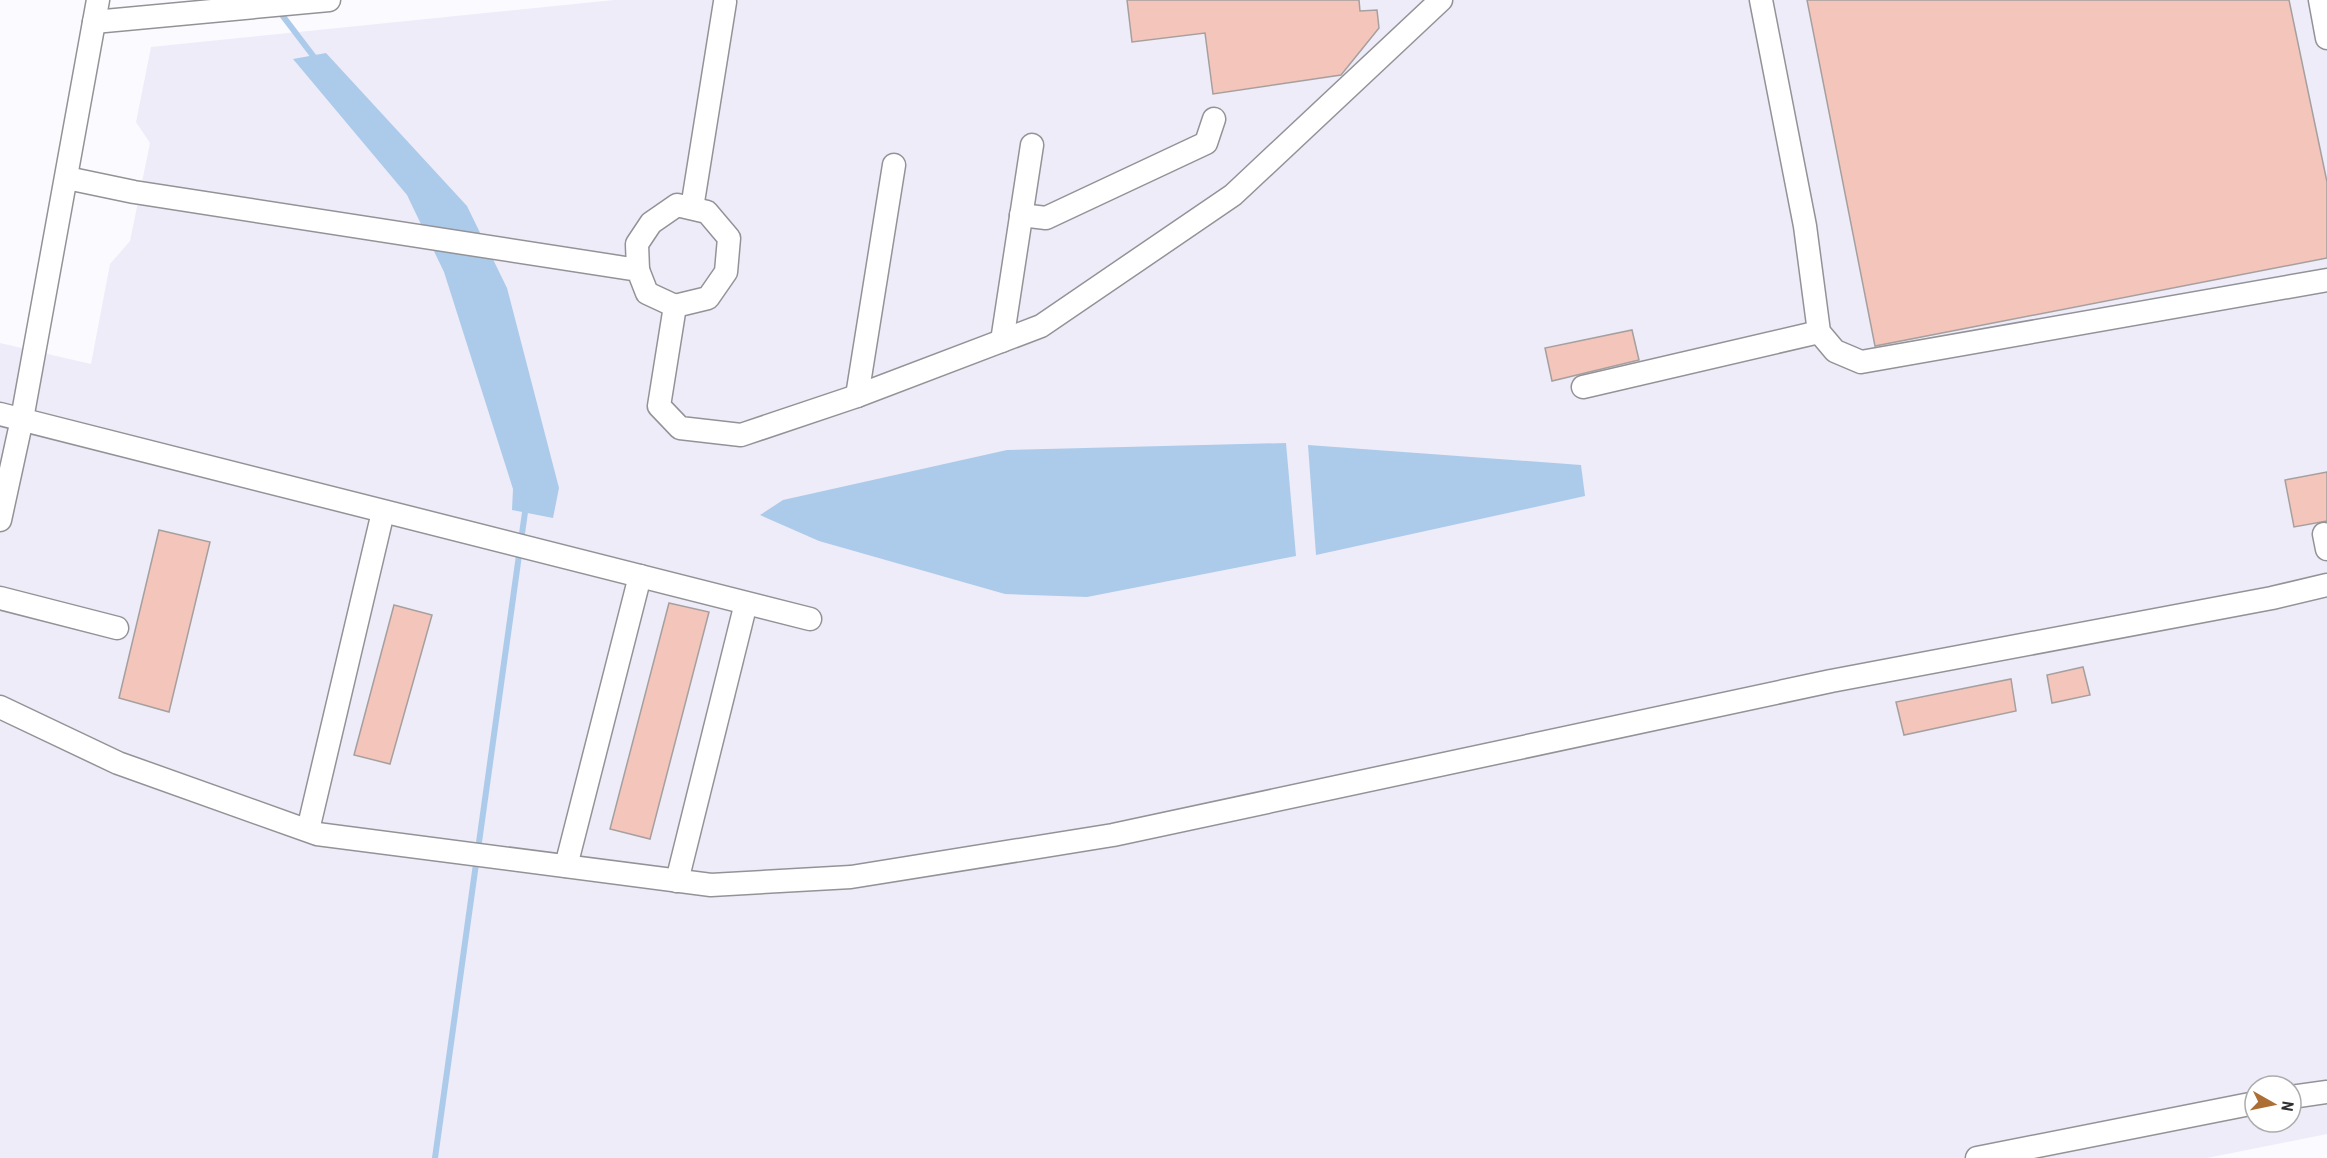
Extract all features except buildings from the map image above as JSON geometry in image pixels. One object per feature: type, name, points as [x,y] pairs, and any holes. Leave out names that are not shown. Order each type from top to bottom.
[{"type":"street","points":[[0,520],[22,419],[98,0]]},
{"type":"street","points":[[94,22],[329,0]]},
{"type":"street","points":[[675,306],[659,406],[680,428],[741,435],[857,396],[1041,326],[1233,195],[1441,0]]},
{"type":"street","points":[[1761,0],[1803,215],[1819,332],[1835,351],[1861,362],[2327,280]]},
{"type":"street","points":[[2319,0],[2327,38]]},
{"type":"street","points":[[692,208],[725,2]]},
{"type":"street","points":[[1021,215],[1046,218],[1206,143],[1214,119]]},
{"type":"street","points":[[1002,341],[1032,145]]},
{"type":"street","points":[[857,396],[894,165]]},
{"type":"street","points":[[67,178],[134,192],[503,251],[638,270]]},
{"type":"street","points":[[677,205],[692,208],[706,212],[729,238],[726,272],[708,298],[675,306],[647,293],[638,270],[637,244],[651,223],[677,205]]},
{"type":"street","points":[[1583,387],[1819,332]]},
{"type":"street","points":[[0,414],[810,619]]},
{"type":"street","points":[[308,830],[383,512]]},
{"type":"street","points":[[566,866],[640,576]]},
{"type":"street","points":[[0,708],[118,763],[317,834],[711,885],[851,877],[1113,836],[1831,681],[2261,600],[2327,585]]},
{"type":"street","points":[[0,598],[117,628]]},
{"type":"street","points":[[678,881],[744,611]]},
{"type":"street","points":[[2303,1095],[2327,1092]]},
{"type":"street","points":[[1977,1158],[2243,1105]]},
{"type":"shaded area","points":[[614,0],[2327,0],[2327,1134],[2207,1158],[0,1158],[0,343],[91,364],[110,264],[130,241],[150,143],[136,122],[151,47]]},
{"type":"water","points":[[326,53],[467,206],[507,288],[559,488],[553,518],[512,510],[513,489],[444,272],[407,195],[293,59]]},
{"type":"water","points":[[1286,443],[1296,556],[1087,597],[1005,594],[819,541],[760,515],[783,500],[1007,450]]},
{"type":"water","points":[[1308,445],[1581,465],[1585,496],[1316,555]]},
{"type":"waterway","points":[[279,11],[317,61]]},
{"type":"waterway","points":[[435,1158],[526,505]]}]
